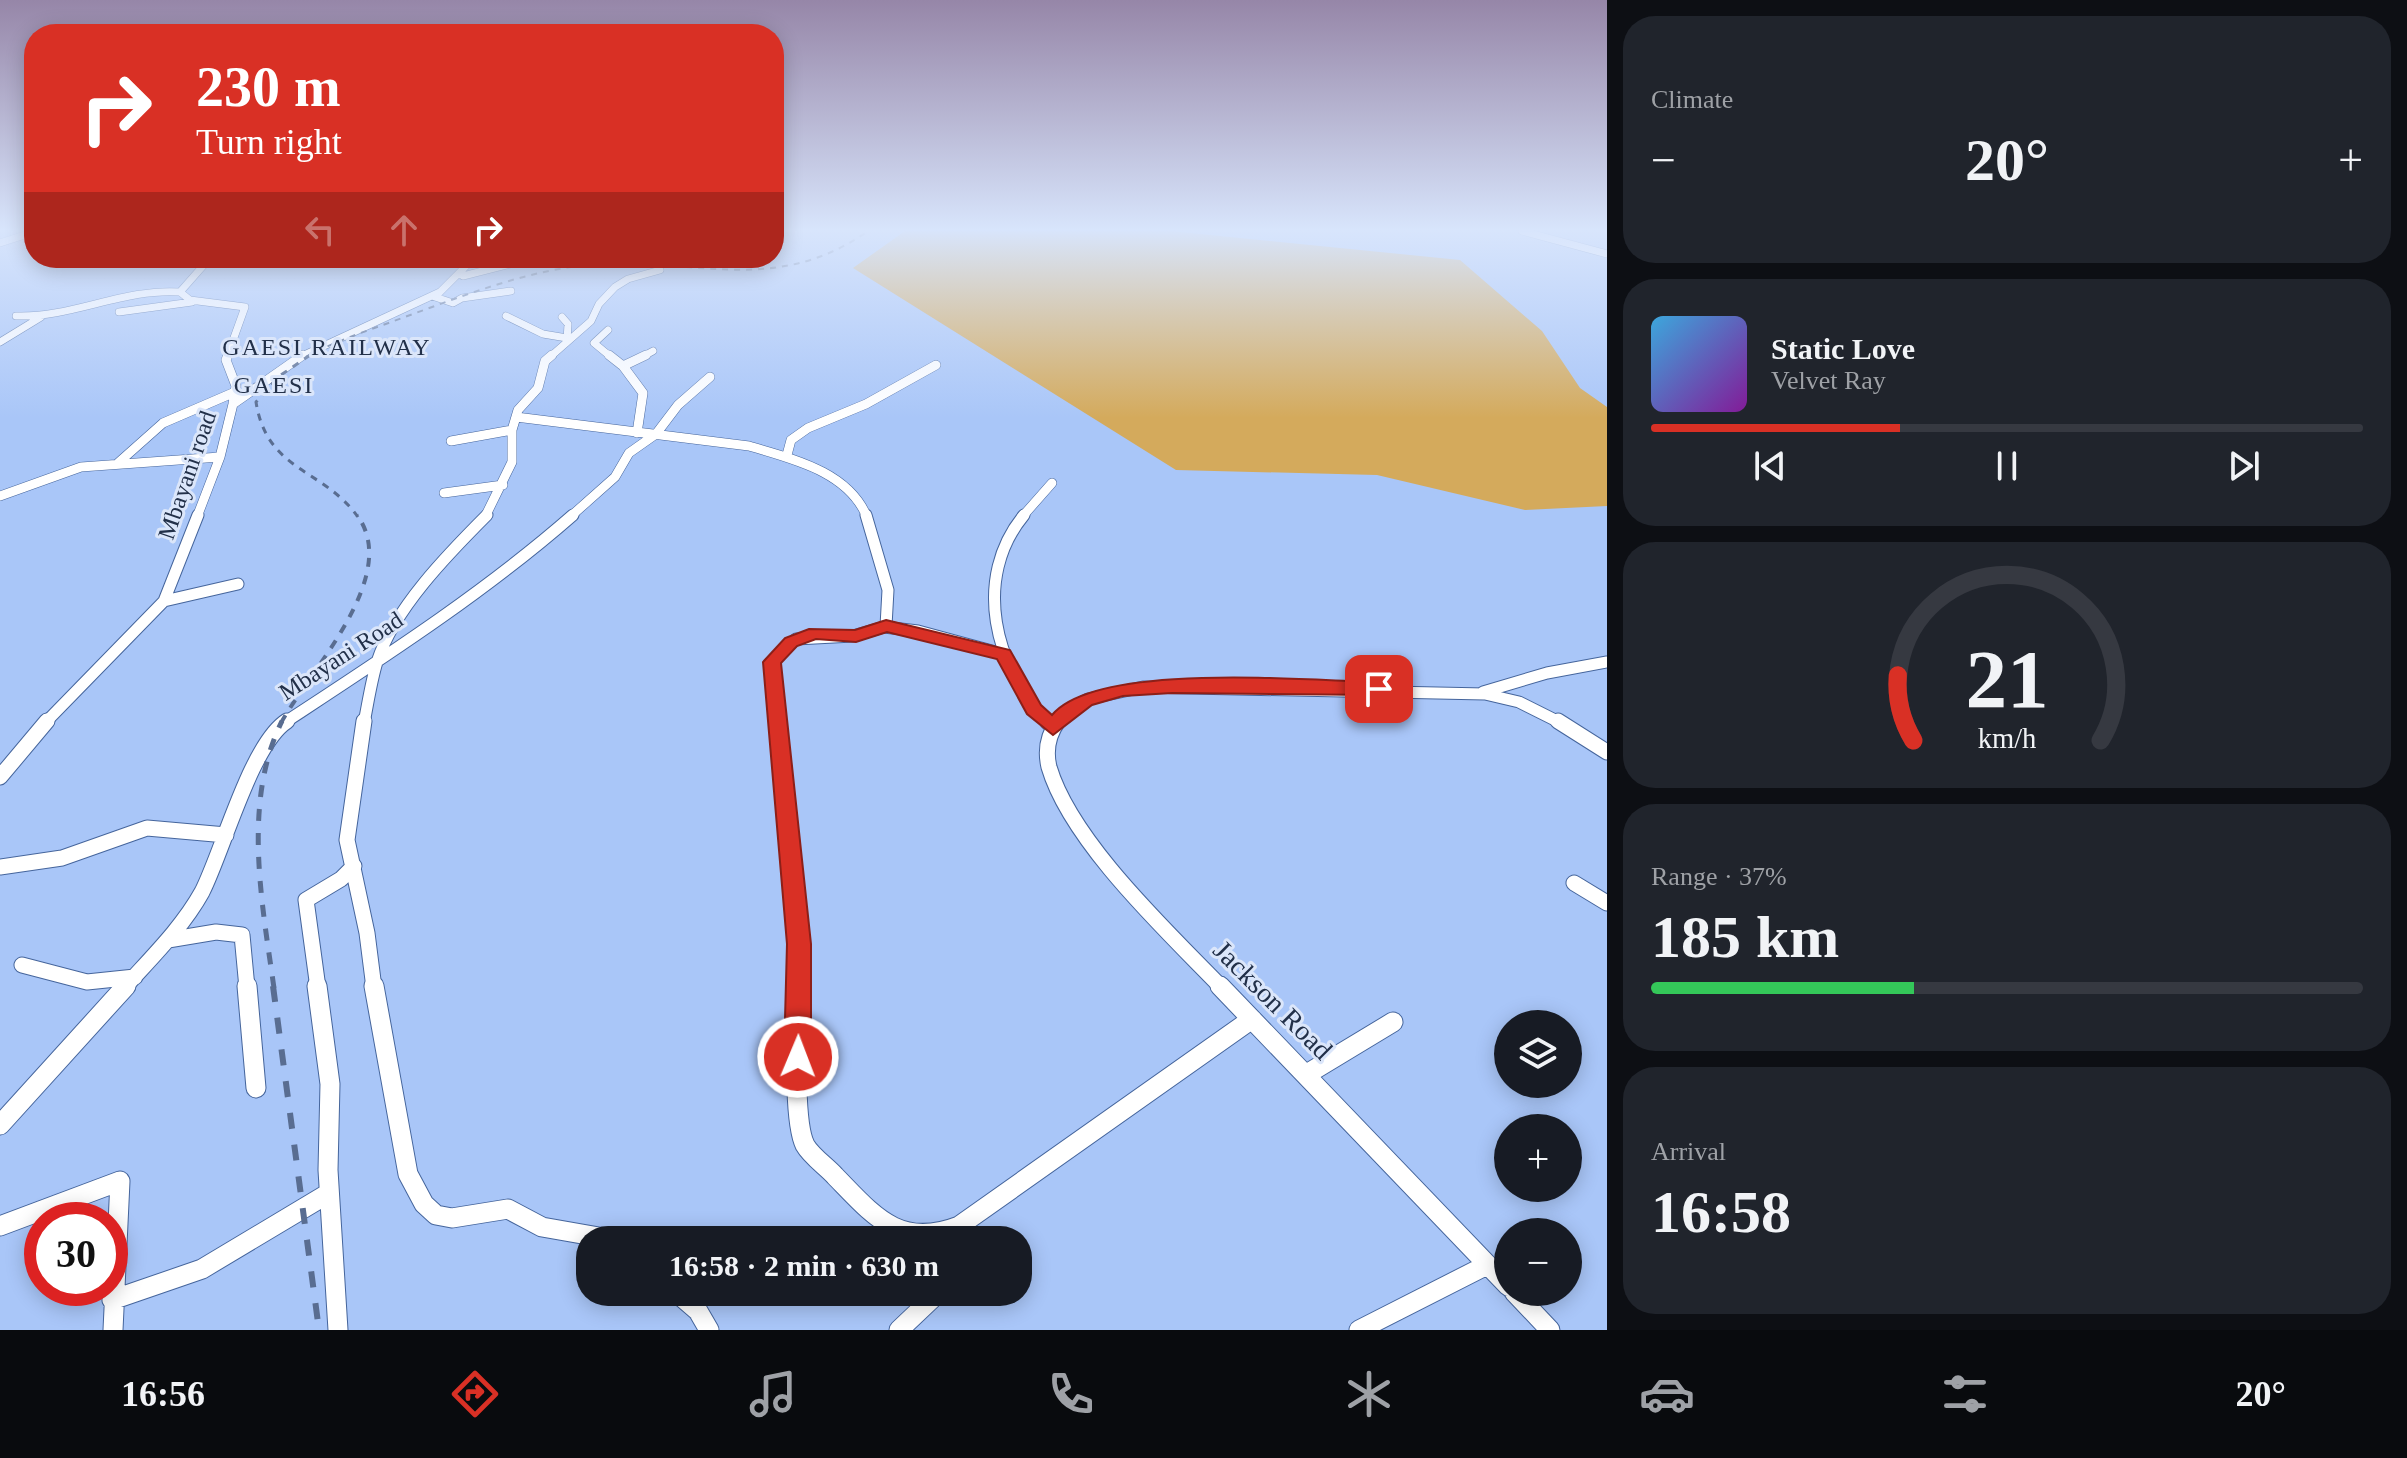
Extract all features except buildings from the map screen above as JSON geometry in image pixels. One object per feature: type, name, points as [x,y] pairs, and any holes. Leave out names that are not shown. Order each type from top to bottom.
[{"type":"street","points":[[16,316],[41,317],[135,293]]},
{"type":"street","points":[[181,293],[184,298],[245,307],[226,360],[235,392],[233,404]]},
{"type":"street","name":"Mbayani road","points":[[0,777],[51,716],[164,601],[193,517],[220,457],[226,421],[233,404],[309,350],[436,293]]},
{"type":"street","points":[[432,296],[453,303],[462,298],[497,293]]},
{"type":"street","points":[[576,1233],[542,1227],[508,1209],[452,1218],[436,1215],[424,1204],[408,1174],[347,840],[361,737],[377,662],[421,585],[447,553],[483,521],[512,462],[512,430],[520,406],[538,388],[545,361],[591,321],[599,304],[609,293]]},
{"type":"street","points":[[119,312],[201,301]]},
{"type":"street","points":[[506,316],[535,331],[567,339]]},
{"type":"street","points":[[0,342],[41,317]]},
{"type":"street","points":[[562,317],[568,324],[567,339]]},
{"type":"street","points":[[608,330],[594,343],[623,366],[644,396],[637,433]]},
{"type":"street","points":[[623,366],[653,351]]},
{"type":"street","points":[[787,455],[791,440],[808,428],[866,404],[936,365]]},
{"type":"street","name":"Mbayani Road","points":[[0,1125],[168,940],[201,893],[259,757],[280,725],[377,662],[526,556],[615,477],[636,445],[656,434],[678,405],[710,377]]},
{"type":"street","points":[[118,463],[163,423],[235,392]]},
{"type":"street","points":[[516,417],[708,439],[787,455],[838,480],[857,496],[881,563],[890,611],[886,626]]},
{"type":"street","points":[[451,441],[512,430]]},
{"type":"street","points":[[0,496],[81,467],[220,457]]},
{"type":"street","points":[[1052,483],[1018,521],[1001,550],[997,564],[995,625],[1003,654],[1034,709],[1053,727],[1062,715],[1085,700],[1135,689],[1379,689],[1476,694],[1526,704],[1607,752]]},
{"type":"street","points":[[444,493],[503,485]]},
{"type":"street","points":[[164,601],[238,584]]},
{"type":"street","points":[[890,1226],[881,1223],[826,1170],[805,1145],[801,1130],[797,1085],[799,944],[772,662],[782,649],[803,636],[826,632],[856,636],[886,626],[1003,654]]},
{"type":"street","points":[[1476,694],[1547,673],[1607,662]]},
{"type":"street","name":"Jackson Road","points":[[1053,727],[1046,751],[1048,766],[1065,801],[1095,848],[1143,906],[1494,1272]]},
{"type":"street","points":[[0,867],[62,858],[147,828],[197,835],[226,835]]},
{"type":"street","points":[[338,1330],[329,1193],[330,1084],[306,900],[341,879],[354,866]]},
{"type":"street","points":[[1574,883],[1607,903]]},
{"type":"street","points":[[168,940],[198,938],[230,929],[242,935],[256,1088]]},
{"type":"street","points":[[22,965],[87,982],[135,977]]},
{"type":"street","points":[[968,1226],[1252,1019]]},
{"type":"street","points":[[1307,1074],[1393,1022]]},
{"type":"street","points":[[64,1202],[120,1181],[119,1202]]},
{"type":"street","points":[[128,1294],[202,1269],[329,1193]]},
{"type":"street","points":[[0,1226],[24,1217]]},
{"type":"street","points":[[1359,1330],[1487,1265]]},
{"type":"street","points":[[112,1306],[113,1330]]},
{"type":"street","points":[[692,1306],[709,1330]]},
{"type":"street","points":[[899,1330],[924,1306]]},
{"type":"street","points":[[1527,1306],[1550,1330]]},
{"type":"shaded area","points":[[893,293],[1498,293],[1542,331],[1580,388],[1607,407],[1607,506],[1525,510],[1377,475],[1176,470]]},
{"type":"railway","points":[[309,355],[342,340],[471,293]]},
{"type":"railway","points":[[309,355],[278,377],[256,402],[262,425],[284,456],[329,488],[358,517]]},
{"type":"railway","points":[[282,722],[330,650],[360,594],[368,566],[368,539],[358,517]]},
{"type":"railway","points":[[274,988],[258,853],[262,785],[282,722]]},
{"type":"railway","points":[[273,986],[319,1330]]},
{"type":"district","name":"GAESI RAILWAY","points":[[327,347]]},
{"type":"district","name":"GAESI","points":[[274,385]]},
{"type":"route","points":[[798,1057],[799,944],[772,662],[775,655],[791,642],[815,633],[856,636],[886,626],[1003,654],[1034,709],[1053,727],[1062,715],[1085,700],[1123,690],[1172,686],[1379,689]]}]
